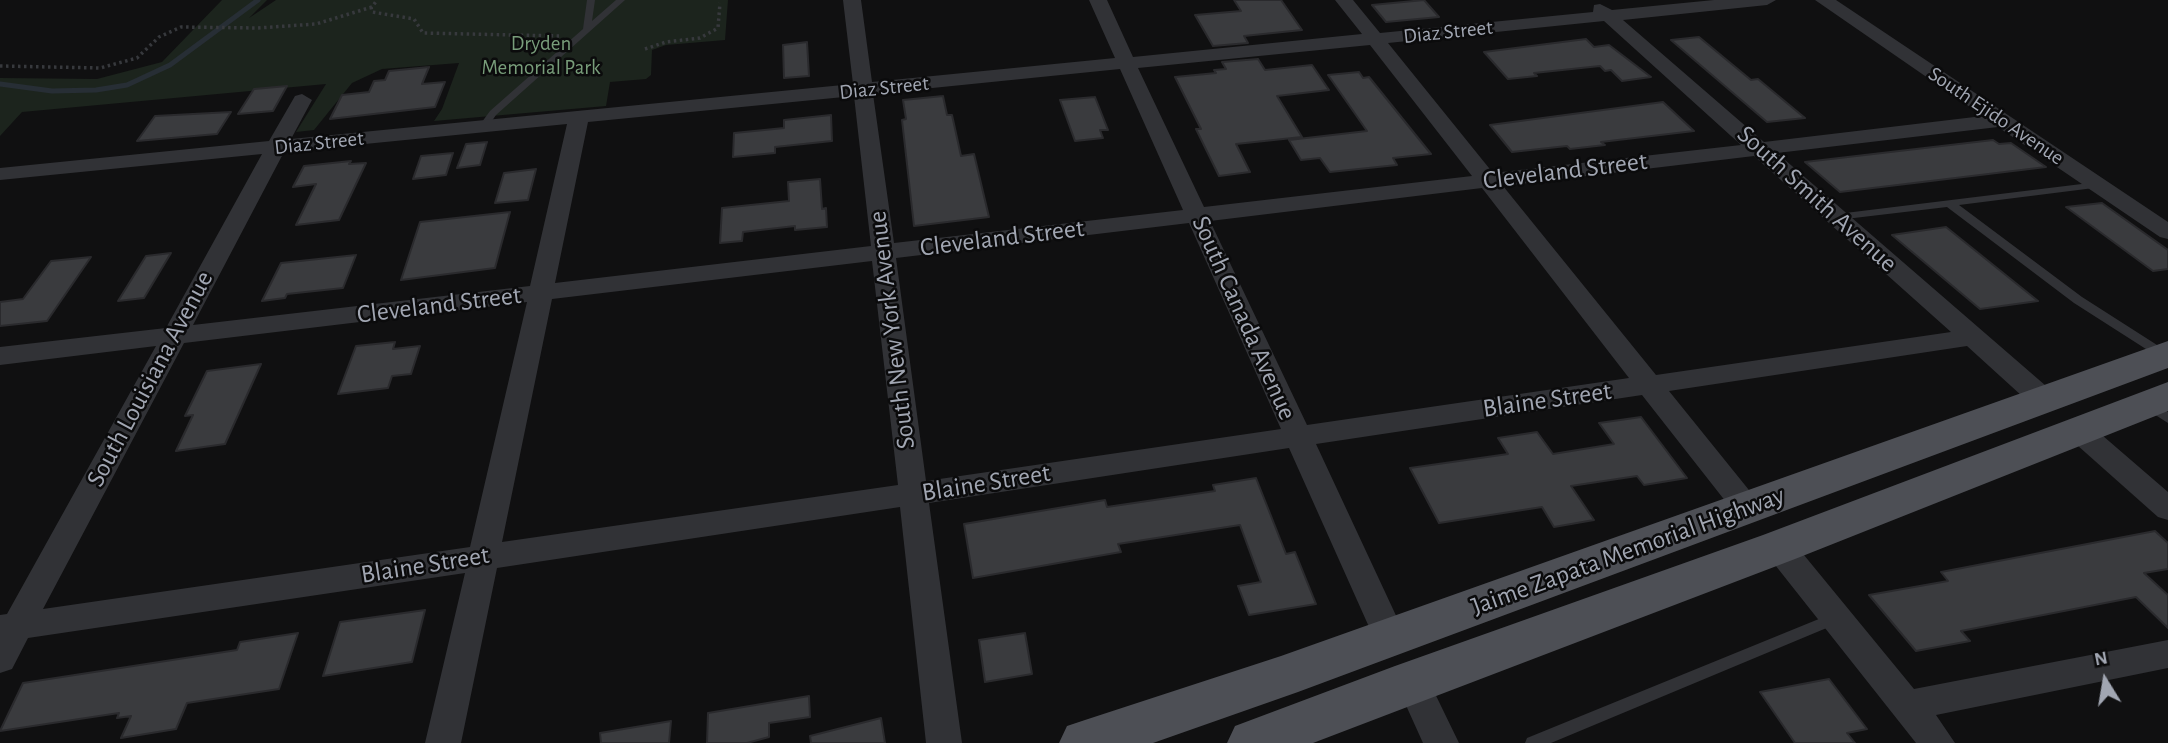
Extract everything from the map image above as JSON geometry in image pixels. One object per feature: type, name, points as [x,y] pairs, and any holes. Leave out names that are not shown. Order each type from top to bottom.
[{"type":"main road","name":"Jaime Zapata Memorial Highway","points":[[1085,743],[1390,637],[2043,399],[2163,386]]},
{"type":"main road","name":"Jaime Zapata Memorial Highway","points":[[1253,743],[1412,681],[1779,547],[2078,430],[2163,386]]},
{"type":"main road","points":[[1779,547],[1784,526],[1791,518],[1825,501],[2017,430],[2027,425],[2043,399]]},
{"type":"main road","points":[[1412,681],[1472,642],[1507,624],[1720,543],[1741,528],[1747,508]]},
{"type":"street","name":"South New York Avenue","points":[[852,0],[911,495],[944,743]]},
{"type":"street","name":"South Canada Avenue","points":[[1098,0],[1390,637]]},
{"type":"street","points":[[1344,0],[1747,508]]},
{"type":"street","name":"South Smith Avenue","points":[[1590,0],[2043,399]]},
{"type":"street","name":"Diaz Street","points":[[0,174],[1767,0]]},
{"type":"street","name":"South Ejido Avenue","points":[[1824,0],[2168,232]]},
{"type":"street","name":"South Louisiana Avenue","points":[[0,659],[9,627],[302,100]]},
{"type":"street","points":[[443,743],[579,118]]},
{"type":"street","name":"Cleveland Street","points":[[0,356],[2004,120]]},
{"type":"street","name":"Blaine Street","points":[[9,627],[1972,337]]},
{"type":"street","points":[[2078,430],[2165,503]]},
{"type":"street","points":[[1779,547],[1937,743]]},
{"type":"street","points":[[1907,706],[2168,654]]},
{"type":"street","points":[[1412,681],[1441,743]]},
{"type":"lane","points":[[587,29],[591,0]]},
{"type":"lane","points":[[484,126],[493,113],[621,0]]},
{"type":"lane","points":[[1837,217],[2098,185]]},
{"type":"lane","points":[[1949,203],[2078,300],[2163,386]]},
{"type":"lane","points":[[1532,743],[1836,618]]},
{"type":"path","points":[[0,66],[76,69],[120,64],[146,52],[159,37],[170,31],[197,27],[316,24],[372,7],[377,0]]},
{"type":"path","points":[[645,49],[666,42],[700,38],[718,29],[719,3]]},
{"type":"path","points":[[372,7],[372,12],[414,19],[423,33],[567,37]]},
{"type":"green space","name":"Dryden Memorial Park","points":[[222,0],[267,0],[249,18],[276,0],[728,0],[725,40],[666,45],[652,50],[651,75],[646,79],[610,82],[606,106],[434,121],[442,109],[459,63],[382,69],[352,83],[314,130],[296,132],[326,84],[22,112],[0,136],[0,78],[97,79],[162,62]]},
{"type":"building","points":[[1234,0],[1281,0],[1302,30],[1244,36],[1248,43],[1213,46],[1195,15],[1241,11]]},
{"type":"building","points":[[1424,0],[1439,17],[1386,22],[1372,5]]},
{"type":"building","points":[[1699,37],[1751,80],[1758,79],[1805,118],[1767,122],[1671,40]]},
{"type":"building","points":[[1586,39],[1594,47],[1609,45],[1651,77],[1622,81],[1611,70],[1605,71],[1600,66],[1534,73],[1537,76],[1508,79],[1484,52]]},
{"type":"building","points":[[807,42],[809,76],[784,78],[783,45]]},
{"type":"building","points":[[1258,59],[1265,70],[1312,65],[1329,90],[1277,96],[1302,137],[1236,144],[1250,172],[1219,176],[1196,129],[1201,129],[1175,77],[1216,73],[1214,70],[1226,69],[1222,62]]},
{"type":"building","points":[[429,67],[422,84],[445,82],[435,107],[330,119],[342,95],[369,92],[374,81],[385,80],[389,71]]},
{"type":"building","points":[[1359,72],[1363,78],[1369,77],[1431,154],[1393,158],[1397,165],[1330,172],[1320,158],[1301,160],[1289,140],[1367,131],[1328,75]]},
{"type":"building","points":[[287,86],[273,111],[238,114],[254,89]]},
{"type":"building","points":[[943,96],[947,115],[952,115],[961,156],[974,154],[989,217],[914,226],[902,120],[906,119],[903,100]]},
{"type":"building","points":[[1095,97],[1108,130],[1100,130],[1103,138],[1075,141],[1060,100]]},
{"type":"building","points":[[1663,102],[1694,131],[1601,142],[1605,145],[1512,152],[1490,125]]},
{"type":"building","points":[[231,112],[217,134],[137,141],[155,116]]},
{"type":"building","points":[[831,115],[832,141],[775,147],[775,153],[733,157],[734,133],[784,128],[784,120]]},
{"type":"building","points":[[1993,140],[1999,144],[2011,143],[2046,167],[1840,192],[1805,162]]},
{"type":"building","points":[[487,142],[480,165],[457,168],[466,144]]},
{"type":"building","points":[[453,153],[446,175],[413,179],[421,156]]},
{"type":"building","points":[[351,161],[349,164],[366,163],[339,220],[296,225],[316,184],[293,187],[304,166]]},
{"type":"building","points":[[536,169],[528,200],[495,203],[504,173]]},
{"type":"building","points":[[820,179],[822,209],[826,208],[827,227],[795,230],[795,226],[743,232],[742,241],[720,243],[722,208],[789,201],[788,182]]},
{"type":"building","points":[[2102,203],[2168,250],[2168,269],[2153,271],[2066,207]]},
{"type":"building","points":[[510,212],[495,268],[401,280],[420,222]]},
{"type":"building","points":[[1946,227],[2038,301],[1980,309],[1892,235]]},
{"type":"building","points":[[171,253],[144,298],[118,301],[146,256]]},
{"type":"building","points":[[356,255],[343,288],[287,294],[285,298],[262,301],[281,263]]},
{"type":"building","points":[[91,257],[47,321],[0,326],[0,302],[23,299],[51,261]]},
{"type":"building","points":[[395,342],[393,349],[420,346],[411,374],[392,376],[388,388],[338,394],[356,346]]},
{"type":"building","points":[[261,364],[225,444],[176,451],[193,415],[185,416],[207,371]]},
{"type":"building","points":[[1641,417],[1687,478],[1644,485],[1637,476],[1571,486],[1594,520],[1554,527],[1542,507],[1439,523],[1410,468],[1508,454],[1498,438],[1537,432],[1553,454],[1614,444],[1599,423]]},
{"type":"building","points":[[1256,478],[1286,554],[1295,552],[1316,604],[1249,615],[1238,586],[1261,582],[1240,525],[1118,544],[1121,552],[973,578],[964,524],[1105,500],[1107,507],[1215,491],[1213,485]]},
{"type":"building","points":[[2155,531],[2168,543],[2168,569],[2144,573],[2168,595],[2168,628],[2136,597],[1961,631],[1970,641],[1916,651],[1869,595],[1948,581],[1941,572]]},
{"type":"building","points":[[425,610],[412,662],[323,676],[340,622]]},
{"type":"building","points":[[298,633],[279,689],[187,703],[176,729],[121,738],[131,716],[117,718],[119,713],[0,731],[23,683],[237,650],[240,642]]},
{"type":"building","points":[[1025,633],[1032,674],[985,682],[979,640]]},
{"type":"building","points":[[1829,679],[1867,729],[1847,733],[1855,743],[1795,743],[1760,692]]},
{"type":"building","points":[[809,696],[810,717],[769,723],[769,737],[747,743],[707,743],[708,713]]},
{"type":"building","points":[[881,718],[885,743],[811,743],[810,736]]},
{"type":"building","points":[[671,721],[669,743],[601,743],[600,733]]},
{"type":"waterway","points":[[0,84],[52,91],[96,90],[127,85],[170,65],[258,0]]}]
